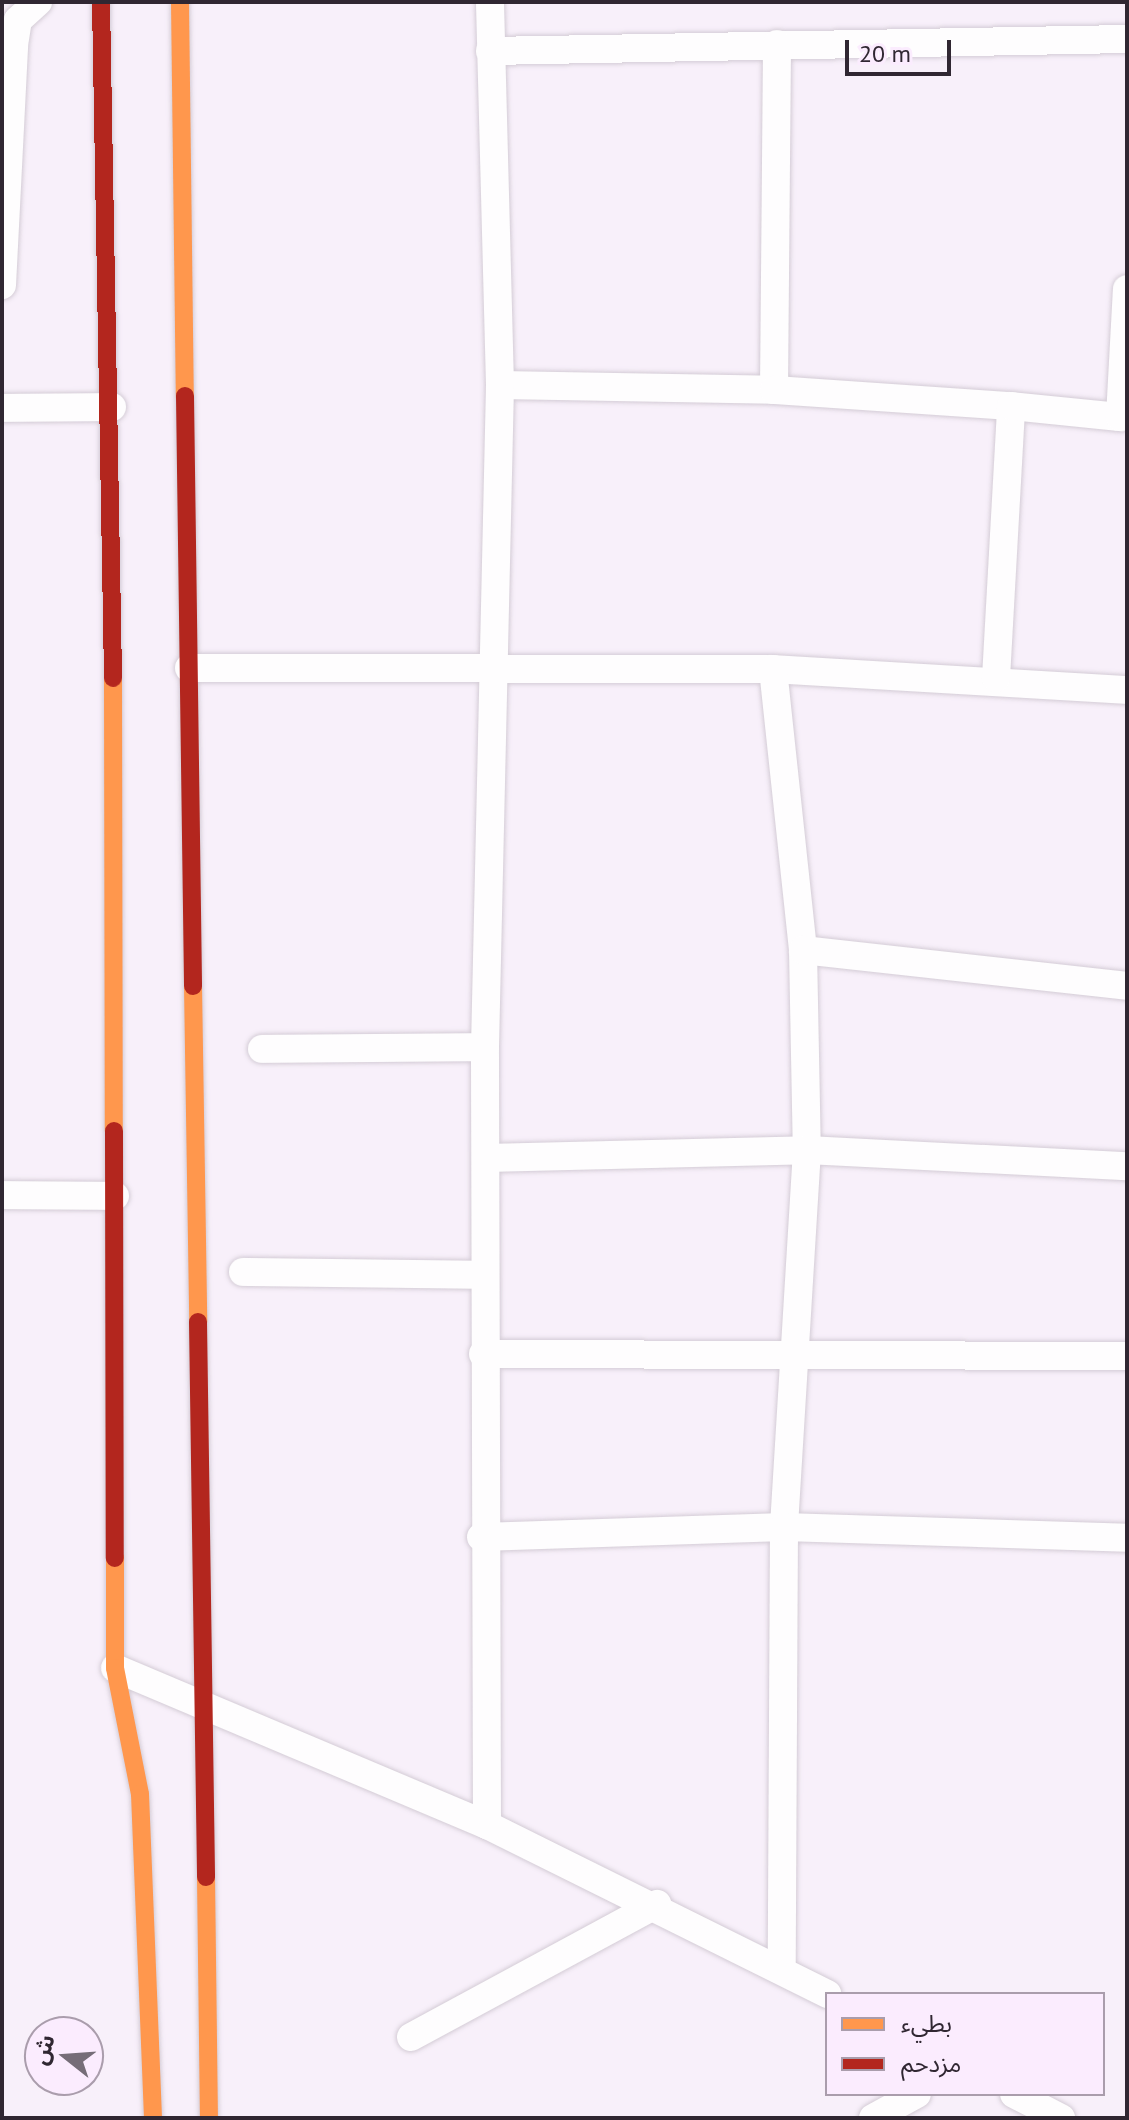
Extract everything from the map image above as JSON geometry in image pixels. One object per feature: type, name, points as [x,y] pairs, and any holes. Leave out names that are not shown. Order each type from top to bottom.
[{"type":"highway","points":[[101,2],[112,407],[115,1668],[140,1794],[153,2118]]},
{"type":"highway","points":[[180,2],[198,1705],[209,2118]]},
{"type":"street","points":[[2,285],[13,59],[18,20],[38,2]]},
{"type":"street","points":[[487,1825],[481,1537],[485,1047],[489,673],[500,385],[490,2]]},
{"type":"street","points":[[490,51],[1127,39]]},
{"type":"street","points":[[774,390],[777,44]]},
{"type":"street","points":[[500,385],[774,390],[1124,417],[1127,289]]},
{"type":"street","points":[[996,678],[1011,406]]},
{"type":"street","points":[[2,408],[112,407]]},
{"type":"street","points":[[189,668],[489,673],[773,669],[996,678],[1127,690]]},
{"type":"street","points":[[773,669],[803,950],[807,1150],[784,1527],[782,1969]]},
{"type":"street","points":[[803,950],[1127,986]]},
{"type":"street","points":[[262,1049],[485,1047]]},
{"type":"street","points":[[486,1158],[807,1150],[1127,1166]]},
{"type":"street","points":[[2,1195],[115,1196]]},
{"type":"street","points":[[243,1272],[483,1275]]},
{"type":"street","points":[[483,1354],[1126,1347]]},
{"type":"street","points":[[481,1537],[784,1527],[1127,1538]]},
{"type":"street","points":[[115,1668],[487,1825],[657,1904],[825,1993]]},
{"type":"street","points":[[411,2037],[657,1904]]},
{"type":"street","points":[[873,2118],[913,2096]]},
{"type":"street","points":[[1018,2096],[1061,2118]]},
{"type":"traffic: slow","points":[[180,2],[185,396]]},
{"type":"traffic: slow","points":[[113,678],[114,1131]]},
{"type":"traffic: slow","points":[[193,986],[198,1322]]},
{"type":"traffic: slow","points":[[115,1558],[115,1668],[140,1794],[153,2118]]},
{"type":"traffic: slow","points":[[206,1877],[209,2118]]},
{"type":"traffic: jam","points":[[101,2],[113,678]]},
{"type":"traffic: jam","points":[[185,396],[193,986]]},
{"type":"traffic: jam","points":[[114,1131],[115,1558]]},
{"type":"traffic: jam","points":[[198,1322],[206,1877]]}]
